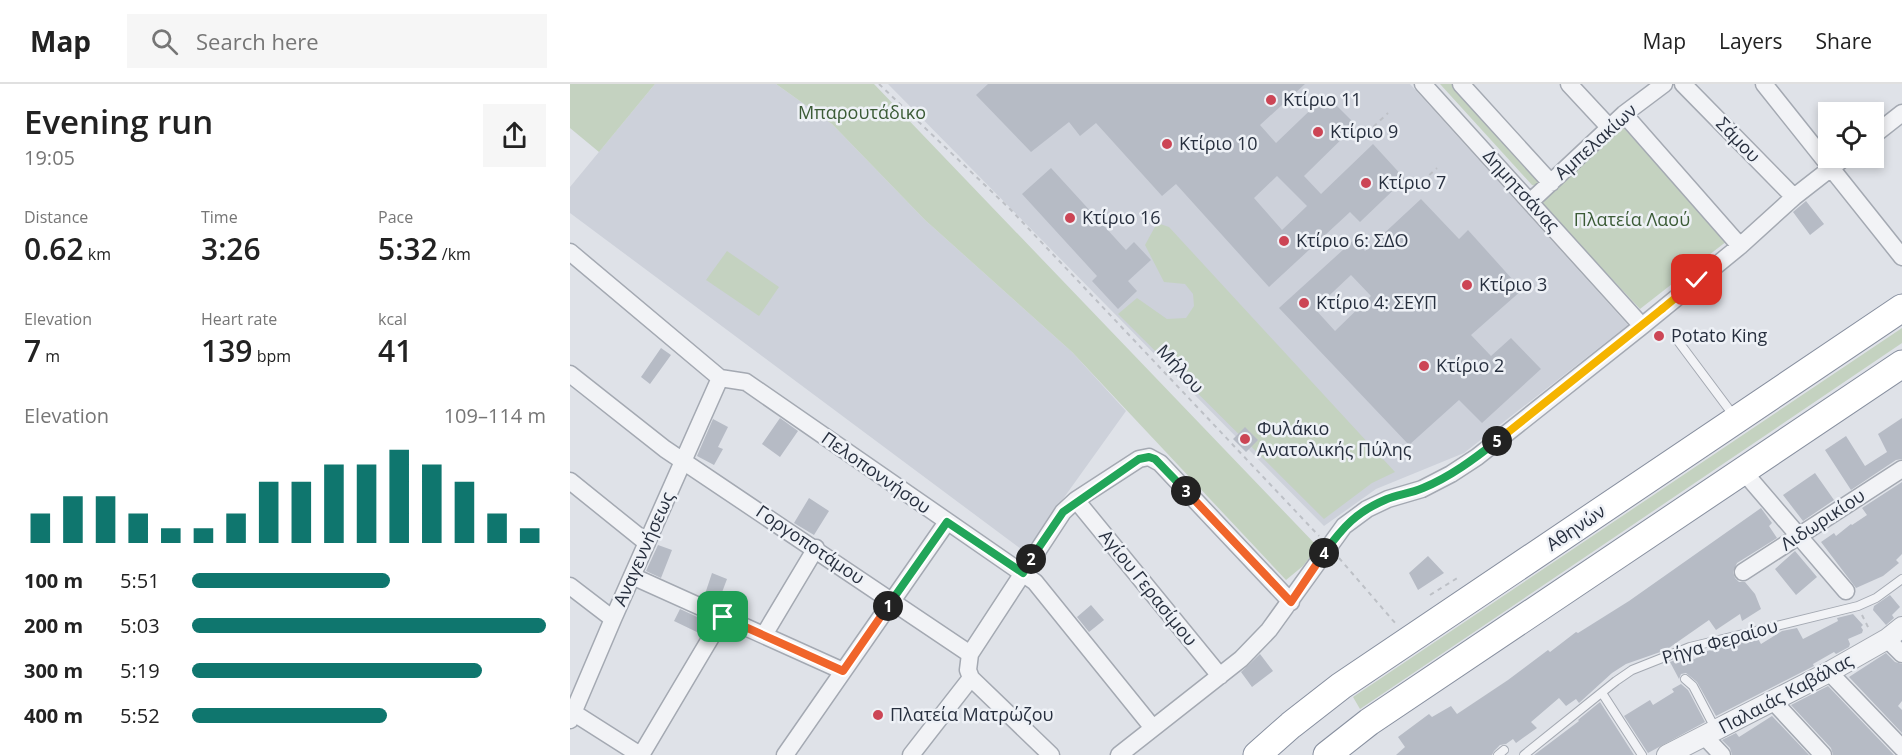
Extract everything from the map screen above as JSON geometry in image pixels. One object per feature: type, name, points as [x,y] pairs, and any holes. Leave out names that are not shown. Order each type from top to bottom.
[{"type":"highway","name":"Αθηνών","points":[[1257,755],[1341,686],[1902,308]]},
{"type":"highway","points":[[1327,755],[1369,722],[1902,364]]},
{"type":"street","name":"Δημητσάνας","points":[[1423,84],[1642,326]]},
{"type":"street","name":"Δημητσάνας","points":[[1461,84],[1551,183]]},
{"type":"street","points":[[1569,84],[1609,127]]},
{"type":"street","name":"Αμπελακίων","points":[[1530,202],[1609,127],[1664,84]]},
{"type":"street","name":"Σάμου","points":[[1683,84],[1794,196]]},
{"type":"street","points":[[1764,84],[1818,153]]},
{"type":"street","points":[[1884,127],[1902,113]]},
{"type":"street","points":[[1624,114],[1740,246]]},
{"type":"street","points":[[1119,755],[1241,659],[1269,630],[1291,602],[1344,526],[1367,509],[1388,499],[1422,489],[1477,457],[1740,246],[1794,196],[1830,168],[1902,257]]},
{"type":"street","name":"Πελοποννήσου","points":[[570,252],[720,378],[746,382],[1035,582],[1153,728]]},
{"type":"street","name":"Γοργοποτάμου","points":[[570,374],[661,446],[816,548],[970,654]]},
{"type":"street","name":"Αναγεννήσεως","points":[[572,716],[720,378]]},
{"type":"street","points":[[1047,754],[971,678],[968,670],[970,654],[1063,512],[1076,500],[1139,459],[1149,457],[1160,463],[1291,602]]},
{"type":"street","name":"Λιδωρικίου","points":[[1743,572],[1902,469]]},
{"type":"street","points":[[1743,471],[1846,591]]},
{"type":"street","points":[[570,482],[647,543]]},
{"type":"street","name":"Αγίου Γερασίμου","points":[[1076,500],[1220,676]]},
{"type":"street","points":[[785,755],[947,522]]},
{"type":"street","points":[[764,635],[816,548]]},
{"type":"street","points":[[632,576],[843,671]]},
{"type":"street","points":[[570,586],[613,619]]},
{"type":"street","points":[[572,716],[640,755],[723,617]]},
{"type":"street","points":[[1894,633],[1902,654]]},
{"type":"street","name":"Παλαιάς Καβάλας","points":[[1667,755],[1829,672],[1894,633]]},
{"type":"street","points":[[1829,672],[1902,747]]},
{"type":"street","points":[[911,755],[971,678]]},
{"type":"street","points":[[1773,701],[1823,755]]},
{"type":"street","points":[[1711,734],[1722,755]]},
{"type":"lane","points":[[1676,337],[1736,420]]},
{"type":"lane","name":"Ρήγα Φεραίου","points":[[1524,755],[1632,670],[1690,647],[1858,606],[1876,598],[1902,579]]},
{"type":"lane","points":[[1686,679],[1693,686],[1711,734]]},
{"type":"lane","points":[[1602,693],[1642,755]]},
{"type":"path","name":"Μήλου","points":[[879,84],[1011,210],[1329,546],[1410,640]]},
{"type":"path","points":[[1367,133],[1388,113]]},
{"type":"path","points":[[1416,187],[1437,168]]},
{"type":"path","points":[[1430,596],[1459,577]]},
{"type":"shaded area","points":[[655,84],[776,84],[832,124],[925,220],[1072,352],[1126,411],[1025,552],[570,213],[570,187]]},
{"type":"shaded area","points":[[888,84],[1410,84],[1628,325],[1464,453],[1376,489],[1324,526]]},
{"type":"green space","points":[[570,84],[655,84],[599,152],[570,128]]},
{"type":"green space","name":"Μπαρουτάδικο","points":[[776,84],[874,84],[1318,547],[1303,566],[1286,580],[1072,352],[925,220],[832,124]]},
{"type":"green space","points":[[1440,84],[1453,84],[1539,179],[1536,186],[1532,185]]},
{"type":"green space","name":"Πλατεία Λαού","points":[[1622,126],[1727,241],[1640,309],[1539,201]]},
{"type":"green space","points":[[1157,223],[1169,227],[1395,472],[1372,483],[1324,519],[1118,314],[1137,298],[1167,319],[1186,318],[1194,306],[1193,294],[1185,284],[1164,282],[1145,245]]},
{"type":"green space","points":[[727,251],[779,287],[759,316],[706,280]]},
{"type":"green space","points":[[1902,328],[1902,343],[1360,709],[1353,697]]},
{"type":"building","points":[[988,84],[1305,84],[1260,125],[1276,143],[1326,95],[1356,125],[1304,176],[1321,194],[1373,144],[1405,179],[1360,222],[1350,212],[1269,287],[1176,184],[1162,196],[1096,123],[1080,136],[1069,122],[1031,152],[976,95]],"holes":[[[1277,176],[1307,206],[1282,230],[1254,198]]]},
{"type":"building","name":"Κτίριο 16","points":[[1051,168],[1126,250],[1134,242],[1151,260],[1128,281],[1137,291],[1118,309],[1092,281],[1097,276],[1022,194]]},
{"type":"building","points":[[1421,199],[1459,239],[1468,230],[1522,290],[1471,335],[1491,356],[1511,338],[1541,369],[1482,423],[1459,400],[1409,445],[1279,308],[1355,239],[1365,251]],"holes":[[[1351,275],[1371,296],[1335,331],[1315,309]]]},
{"type":"building","points":[[1806,201],[1824,224],[1810,235],[1793,212]]},
{"type":"building","points":[[661,348],[671,355],[650,384],[641,377]]},
{"type":"building","points":[[780,418],[798,431],[780,457],[762,444]]},
{"type":"building","points":[[1902,418],[1902,459],[1896,460],[1851,490],[1825,450],[1846,436],[1865,466],[1887,452],[1878,434]]},
{"type":"building","points":[[713,419],[728,427],[718,447],[723,449],[714,465],[697,456]]},
{"type":"building","name":"Φυλάκιο Ανατολικής Πύλης","points":[[1245,427],[1258,440],[1246,452],[1233,439]]},
{"type":"building","points":[[1815,473],[1834,500],[1803,521],[1783,495]]},
{"type":"building","points":[[1902,482],[1902,554],[1896,560],[1899,563],[1883,576],[1856,588],[1821,542],[1834,533],[1836,536],[1867,515],[1862,508]]},
{"type":"building","points":[[809,498],[829,511],[814,535],[794,523]]},
{"type":"building","points":[[1761,508],[1772,523],[1769,526],[1777,538],[1737,563],[1733,572],[1739,582],[1745,582],[1755,594],[1761,609],[1742,621],[1740,614],[1716,630],[1709,620],[1666,650],[1626,664],[1612,673],[1579,703],[1576,699],[1566,706],[1559,698],[1531,722],[1537,728],[1516,743],[1513,739],[1500,745],[1492,755],[1396,755],[1405,747],[1398,737],[1429,714],[1432,717],[1451,706],[1457,714],[1548,650],[1550,652],[1576,632],[1578,633],[1629,601]]},
{"type":"building","points":[[658,545],[672,550],[661,578],[646,571]]},
{"type":"building","points":[[1795,551],[1817,577],[1796,595],[1775,569]]},
{"type":"building","points":[[1428,556],[1444,573],[1418,590],[1409,573]]},
{"type":"building","points":[[712,573],[727,579],[718,603],[704,597]]},
{"type":"building","points":[[1890,595],[1900,607],[1892,615],[1894,618],[1886,625],[1873,610],[1874,606]]},
{"type":"building","points":[[1091,605],[1104,620],[1089,632],[1077,617]]},
{"type":"building","points":[[680,609],[708,622],[701,634],[674,621]]},
{"type":"building","points":[[1853,614],[1863,625],[1861,627],[1863,630],[1862,633],[1848,639],[1849,647],[1836,654],[1834,652],[1813,664],[1814,666],[1716,716],[1697,682],[1686,673],[1681,674],[1679,679],[1670,662],[1682,657],[1685,664],[1704,652],[1757,637],[1761,644],[1782,631],[1797,628],[1803,639],[1838,621],[1837,618]]},
{"type":"building","points":[[1886,653],[1895,662],[1902,664],[1902,701],[1898,706],[1902,710],[1902,733],[1849,677]]},
{"type":"building","points":[[1260,654],[1273,671],[1252,687],[1241,672]]},
{"type":"building","points":[[1681,684],[1688,690],[1705,722],[1648,753],[1624,716],[1650,700],[1653,705],[1674,692],[1672,689]]},
{"type":"building","points":[[1828,686],[1894,755],[1833,755],[1831,748],[1791,705]]},
{"type":"building","points":[[1600,702],[1634,755],[1534,755],[1579,721]]},
{"type":"building","points":[[1772,716],[1809,755],[1732,755],[1730,748],[1722,740],[1736,733],[1739,737]]},
{"type":"place","name":"Κτίριο 11","points":[[1271,100]]},
{"type":"place","name":"Κτίριο 9","points":[[1318,132]]},
{"type":"place","name":"Κτίριο 10","points":[[1167,144]]},
{"type":"place","name":"Κτίριο 7","points":[[1366,183]]},
{"type":"place","name":"Κτίριο 16","points":[[1070,218]]},
{"type":"place","name":"Κτίριο 6: ΣΔΟ","points":[[1284,241]]},
{"type":"place","name":"Κτίριο 3","points":[[1467,285]]},
{"type":"place","name":"Κτίριο 4: ΣΕΥΠ","points":[[1304,303]]},
{"type":"place","name":"Potato King","points":[[1659,336]]},
{"type":"place","name":"Κτίριο 2","points":[[1424,366]]},
{"type":"place","name":"Φυλάκιο Ανατολικής Πύλης","points":[[1245,439]]},
{"type":"place","name":"Πλατεία Ματρώζου","points":[[878,715]]},
{"type":"route","points":[[723,617],[843,671],[947,522],[1023,573],[1063,512],[1076,500],[1144,457],[1155,459],[1160,463],[1291,602],[1344,526],[1367,509],[1388,499],[1422,489],[1477,457],[1697,280]]}]
